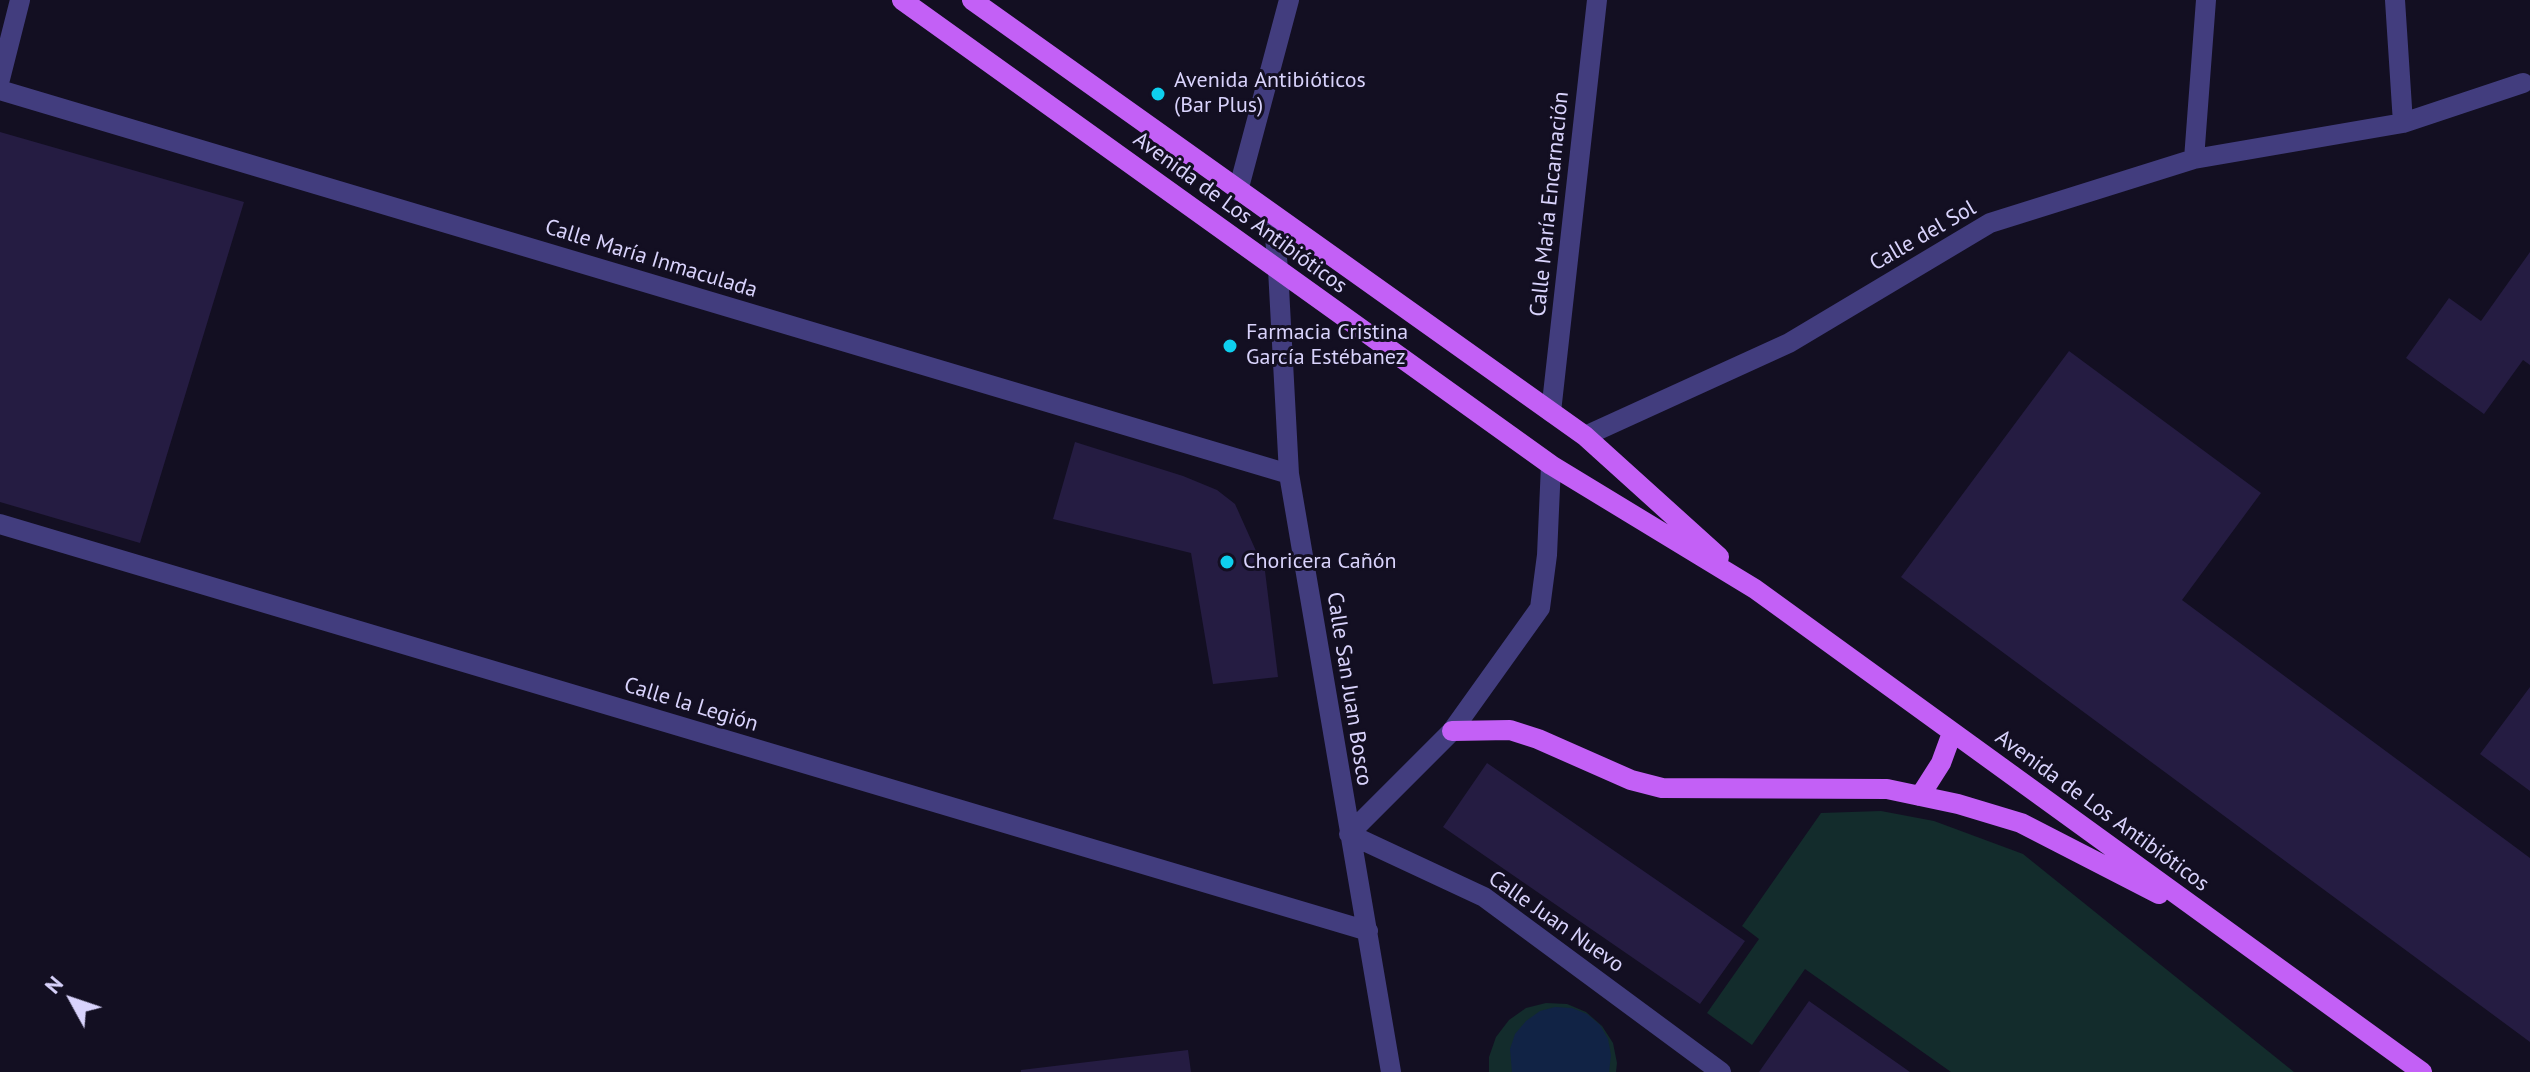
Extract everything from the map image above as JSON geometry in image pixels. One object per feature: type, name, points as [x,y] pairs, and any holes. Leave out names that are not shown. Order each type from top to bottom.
[{"type":"main road","name":"Avenida de Los Antibióticos","points":[[902,0],[1551,465],[1755,589],[2422,1072]]},
{"type":"main road","name":"Avenida de Los Antibióticos","points":[[972,0],[1585,436],[1755,589]]},
{"type":"main road","points":[[1452,731],[1510,730],[1631,780],[1662,788],[1887,789],[1958,804],[2021,823],[2223,926]]},
{"type":"main road","points":[[1920,796],[1941,763],[1952,733]]},
{"type":"street","points":[[0,79],[20,0]]},
{"type":"street","points":[[1238,191],[1289,0]]},
{"type":"street","name":"Calle María Encarnación","points":[[1551,412],[1597,0]]},
{"type":"street","points":[[2194,159],[2206,0]]},
{"type":"street","points":[[2395,0],[2403,123]]},
{"type":"street","name":"Calle del Sol","points":[[1585,436],[1789,343],[1990,223],[2194,159],[2403,123],[2523,83]]},
{"type":"street","name":"Calle María Inmaculada","points":[[0,90],[1289,474]]},
{"type":"street","name":"Calle San Juan Bosco","points":[[1273,216],[1289,474],[1391,1072]]},
{"type":"street","points":[[1349,834],[1452,731],[1540,608],[1547,555],[1551,465]]},
{"type":"street","name":"Calle la Legión","points":[[0,524],[1368,931]]},
{"type":"street","name":"Calle Juan Nuevo","points":[[1349,834],[1484,897],[1721,1072]]},
{"type":"green space","points":[[1881,811],[1934,821],[2023,854],[2294,1072],[1951,1072],[1805,969],[1752,1045],[1707,1013],[1759,939],[1742,926],[1821,813]]},
{"type":"green space","points":[[1546,1003],[1567,1004],[1586,1012],[1602,1026],[1613,1043],[1616,1072],[1489,1072],[1489,1057],[1496,1037],[1509,1020],[1526,1008]]},
{"type":"water","points":[[1555,1007],[1572,1008],[1587,1014],[1600,1025],[1608,1039],[1611,1055],[1609,1072],[1512,1072],[1510,1049],[1515,1034],[1540,1011]]},
{"type":"building","points":[[0,132],[244,202],[140,543],[0,502]]},
{"type":"building","points":[[2530,252],[2530,365],[2523,360],[2484,414],[2406,358],[2449,298],[2481,321]]},
{"type":"building","points":[[2069,351],[2261,493],[2182,600],[2530,858],[2530,1042],[1901,577]]},
{"type":"building","name":"Choricera Cañón","points":[[1075,442],[1183,476],[1217,490],[1235,504],[1265,571],[1278,677],[1213,684],[1191,553],[1053,519]]},
{"type":"building","points":[[2530,687],[2530,791],[2480,754]]},
{"type":"building","points":[[1487,763],[1745,941],[1700,1004],[1443,827]]},
{"type":"building","points":[[1809,1001],[1910,1072],[1759,1072]]},
{"type":"building","points":[[1188,1050],[1191,1072],[1021,1072],[1021,1070]]},
{"type":"place","name":"Avenida Antibióticos (Bar Plus)","points":[[1158,94]]},
{"type":"place","name":"Farmacia Cristina García Estébanez","points":[[1230,346]]},
{"type":"place","name":"Choricera Cañón","points":[[1227,562]]}]
